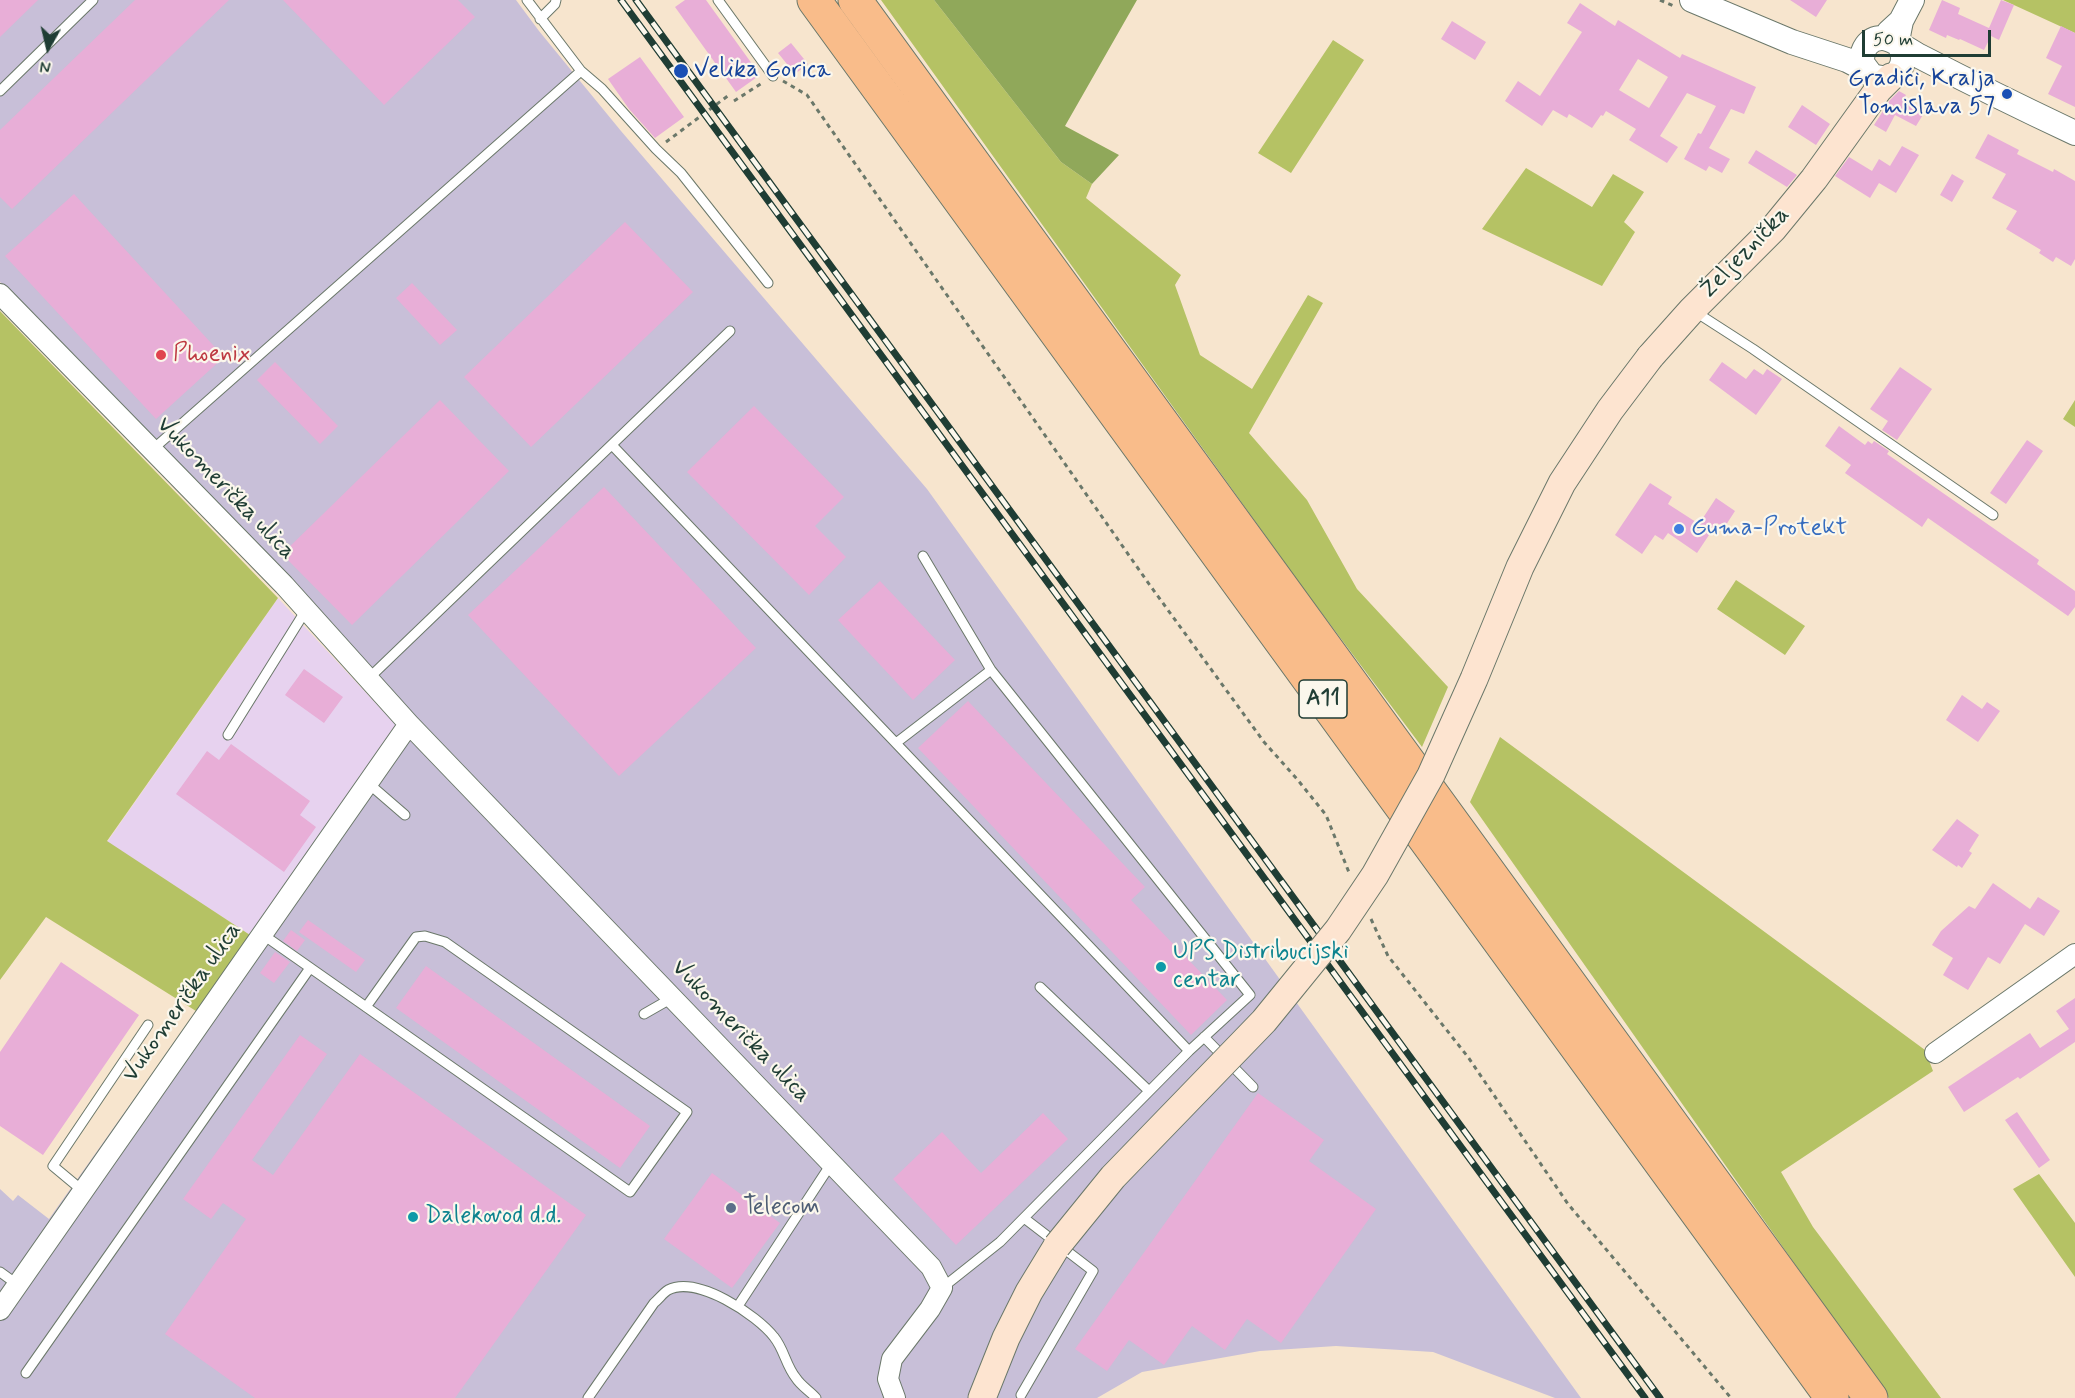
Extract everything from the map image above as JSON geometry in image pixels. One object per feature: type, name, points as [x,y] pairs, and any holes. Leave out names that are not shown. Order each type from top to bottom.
[{"type":"highway","name":"A11","points":[[814,0],[1832,1398]]},
{"type":"highway","name":"A11","points":[[855,0],[1871,1398]]},
{"type":"main road","name":"Željeznička","points":[[982,1398],[1006,1338],[1029,1292],[1057,1246],[1113,1177],[1264,1021],[1338,930],[1375,875],[1431,775],[1470,689],[1520,567],[1562,483],[1610,410],[1650,357],[1692,310],[1773,229],[1814,179],[1837,145],[1850,132],[1878,90],[1881,60]]},
{"type":"street","points":[[1692,0],[1792,42],[1840,57],[1911,62],[1925,60],[2075,133]]},
{"type":"street","points":[[1881,60],[1906,10]]},
{"type":"street","name":"Vukomerička ulica","points":[[0,294],[306,609],[409,724],[931,1267],[942,1288]]},
{"type":"street","name":"Vukomerička ulica","points":[[0,1310],[409,724]]},
{"type":"street","points":[[1935,1053],[2075,954]]},
{"type":"street","points":[[895,1398],[888,1379],[892,1359],[930,1309],[942,1288]]},
{"type":"lane","points":[[0,91],[93,0]]},
{"type":"lane","points":[[526,0],[581,71],[602,89],[681,173],[768,283]]},
{"type":"lane","points":[[540,19],[555,4],[556,0]]},
{"type":"lane","points":[[718,0],[773,76]]},
{"type":"lane","points":[[152,450],[581,71]]},
{"type":"lane","points":[[1692,310],[1753,349],[1993,514]]},
{"type":"lane","points":[[368,679],[730,331]]},
{"type":"lane","points":[[612,445],[1189,1051]]},
{"type":"lane","points":[[923,556],[991,670],[1250,995],[1189,1051],[1000,1242],[942,1288]]},
{"type":"lane","points":[[228,735],[306,609]]},
{"type":"lane","points":[[896,743],[991,670]]},
{"type":"lane","points":[[368,783],[405,815]]},
{"type":"lane","points":[[262,934],[310,968],[630,1192],[687,1112],[445,942],[425,936],[416,937],[366,1007]]},
{"type":"lane","points":[[26,1373],[310,968]]},
{"type":"lane","points":[[1040,987],[1149,1091]]},
{"type":"lane","points":[[644,1014],[672,998]]},
{"type":"lane","points":[[83,1191],[53,1166],[148,1025]]},
{"type":"lane","points":[[1204,1037],[1253,1087]]},
{"type":"lane","points":[[738,1306],[831,1164]]},
{"type":"lane","points":[[1021,1395],[1093,1270],[1024,1218]]},
{"type":"lane","points":[[0,1272],[18,1285]]},
{"type":"lane","points":[[588,1398],[654,1303],[669,1290],[686,1286],[705,1291],[738,1306],[773,1335],[782,1348],[795,1378],[816,1398]]},
{"type":"path","points":[[734,101],[773,76],[807,95],[1149,584],[1264,742],[1297,778],[1326,815],[1354,884]]},
{"type":"path","points":[[656,149],[729,95]]},
{"type":"path","points":[[1369,915],[1388,956],[1468,1057],[1568,1204],[1731,1398]]},
{"type":"shaded area","points":[[0,0],[516,0],[621,131],[927,489],[1581,1398],[1555,1398],[1433,1352],[1336,1346],[1260,1351],[1142,1372],[1097,1398],[0,1398],[0,1189],[13,1201],[18,1195],[49,1219],[396,725],[411,711],[282,569],[0,282]]},
{"type":"shaded area","points":[[278,598],[396,725],[250,935],[107,842]]},
{"type":"green space","points":[[881,0],[934,0],[1061,162],[1092,184],[1086,198],[1181,275],[1175,285],[1200,355],[1252,389],[1308,295],[1323,303],[1249,433],[1307,500],[1357,589],[1448,687],[1422,747],[1303,588]]},
{"type":"green space","points":[[934,0],[1137,0],[1065,126],[1119,155],[1092,184],[1061,162]]},
{"type":"green space","points":[[2003,0],[2075,0],[2075,33]]},
{"type":"green space","points":[[1333,40],[1364,60],[1291,173],[1258,153]]},
{"type":"green space","points":[[1526,168],[1592,207],[1613,174],[1644,192],[1624,222],[1635,232],[1602,286],[1482,229]]},
{"type":"green space","points":[[0,311],[278,598],[107,841],[250,935],[196,1011],[46,917],[0,980]]},
{"type":"green space","points":[[2075,400],[2075,427],[2063,419]]},
{"type":"green space","points":[[1736,580],[1805,626],[1785,655],[1717,609]]},
{"type":"green space","points":[[1500,737],[1925,1050],[1933,1071],[1781,1172],[1813,1227],[1941,1398],[1889,1398],[1470,802]]},
{"type":"green space","points":[[2039,1174],[2075,1223],[2075,1277],[2013,1189]]},
{"type":"building","points":[[0,0],[38,0],[0,37]]},
{"type":"building","points":[[135,0],[229,0],[12,209],[0,197],[0,130]]},
{"type":"building","points":[[283,0],[458,0],[475,17],[384,105]]},
{"type":"building","points":[[685,0],[706,0],[760,75],[736,92],[675,7]]},
{"type":"building","points":[[1790,0],[1827,0],[1816,17]]},
{"type":"building","points":[[1942,0],[1960,8],[1958,14],[1989,28],[2001,0],[2014,5],[1999,40],[1991,36],[1984,50],[1960,39],[1947,35],[1946,38],[1929,30]]},
{"type":"building","points":[[1580,3],[1615,26],[1618,20],[1680,58],[1682,54],[1756,87],[1744,114],[1731,109],[1709,148],[1730,159],[1722,173],[1709,166],[1706,171],[1684,159],[1716,106],[1687,93],[1660,136],[1678,147],[1667,163],[1629,140],[1636,129],[1606,111],[1592,128],[1569,114],[1567,118],[1553,110],[1542,126],[1505,101],[1518,81],[1540,96],[1582,32],[1567,23]],"holes":[[[1638,59],[1668,77],[1649,108],[1619,90]]]},
{"type":"building","points":[[1452,21],[1486,42],[1475,60],[1441,39]]},
{"type":"building","points":[[2061,26],[2075,33],[2075,107],[2048,94],[2062,66],[2046,58]]},
{"type":"building","points":[[791,43],[808,64],[795,74],[778,53]]},
{"type":"building","points":[[640,57],[684,117],[655,138],[629,109],[608,79]]},
{"type":"building","points":[[1899,91],[1906,95],[1903,100],[1924,113],[1916,126],[1895,115],[1886,132],[1874,125],[1890,100]]},
{"type":"building","points":[[1802,105],[1830,124],[1816,145],[1788,127]]},
{"type":"building","points":[[1988,134],[2019,150],[2017,154],[2053,172],[2054,169],[2075,181],[2075,259],[2071,266],[2056,257],[2053,262],[2039,253],[2041,250],[2006,229],[2017,211],[1992,198],[2006,174],[1975,158]]},
{"type":"building","points":[[1902,146],[1919,155],[1896,193],[1879,183],[1870,198],[1835,176],[1849,157],[1872,171],[1879,159],[1890,166]]},
{"type":"building","points":[[1756,150],[1797,175],[1787,187],[1748,163]]},
{"type":"building","points":[[1952,174],[1964,181],[1952,202],[1940,195]]},
{"type":"building","points":[[74,194],[224,357],[156,419],[5,256]]},
{"type":"building","points":[[625,222],[693,292],[531,447],[464,377]]},
{"type":"building","points":[[412,283],[457,330],[440,345],[396,298]]},
{"type":"building","points":[[275,362],[338,426],[320,444],[257,380]]},
{"type":"building","points":[[1722,362],[1746,379],[1754,369],[1763,375],[1767,369],[1782,379],[1756,415],[1709,380]]},
{"type":"building","points":[[1900,367],[1932,389],[1897,440],[1882,430],[1888,421],[1870,409]]},
{"type":"building","points":[[440,400],[509,471],[352,625],[282,554]]},
{"type":"building","points":[[754,406],[844,497],[815,526],[846,557],[809,595],[687,472]]},
{"type":"building","points":[[1839,426],[1865,445],[1868,441],[1872,444],[1874,441],[1889,451],[1887,454],[2039,560],[2037,564],[2075,591],[2075,607],[2068,616],[1928,518],[1922,527],[1845,473],[1851,465],[1825,446]]},
{"type":"building","points":[[2027,440],[2043,451],[2006,504],[1990,493]]},
{"type":"building","points":[[1650,483],[1672,497],[1668,504],[1699,524],[1716,498],[1735,511],[1724,528],[1717,523],[1697,553],[1668,533],[1663,540],[1655,535],[1642,554],[1615,535]]},
{"type":"building","points":[[604,487],[756,648],[619,776],[468,615]]},
{"type":"building","points":[[880,581],[955,660],[913,700],[838,620]]},
{"type":"building","points":[[304,669],[343,697],[324,723],[285,695]]},
{"type":"building","points":[[1962,695],[1982,709],[1987,702],[2000,711],[1978,742],[1946,720]]},
{"type":"building","points":[[968,701],[1145,887],[1131,900],[1227,1000],[1191,1035],[918,748]]},
{"type":"building","points":[[231,744],[310,801],[300,815],[316,827],[284,872],[176,794],[207,751],[219,760]]},
{"type":"building","points":[[1957,819],[1979,835],[1969,851],[1972,853],[1962,868],[1932,850]]},
{"type":"building","points":[[1993,883],[2030,909],[2038,897],[2060,911],[2044,936],[2025,924],[2000,964],[1988,957],[1968,990],[1943,975],[1953,958],[1932,945],[1941,931],[1969,906],[1975,909]]},
{"type":"building","points":[[308,920],[365,960],[356,972],[299,932]]},
{"type":"building","points":[[291,930],[305,940],[297,951],[283,941]]},
{"type":"building","points":[[275,952],[290,962],[274,983],[260,973]]},
{"type":"building","points":[[61,962],[139,1015],[43,1155],[0,1126],[0,1052]]},
{"type":"building","points":[[426,966],[650,1126],[620,1168],[396,1008]]},
{"type":"building","points":[[2075,998],[2075,1042],[2020,1079],[2018,1077],[1964,1112],[1948,1087],[2030,1033],[2040,1048],[2069,1029],[2056,1011]]},
{"type":"building","name":"Dalekovod d.d.","points":[[300,1035],[327,1054],[252,1160],[273,1175],[360,1054],[586,1215],[455,1398],[255,1398],[165,1334],[246,1219],[223,1203],[211,1219],[183,1199]]},
{"type":"building","points":[[1258,1093],[1324,1140],[1309,1161],[1376,1209],[1281,1343],[1247,1319],[1225,1350],[1192,1326],[1164,1365],[1129,1340],[1107,1371],[1075,1349]]},
{"type":"building","points":[[2017,1112],[2050,1160],[2039,1168],[2005,1120]]},
{"type":"building","points":[[1043,1113],[1068,1139],[956,1245],[893,1179],[942,1132],[981,1173]]},
{"type":"building","points":[[712,1173],[780,1223],[732,1288],[664,1239]]},
{"type":"railway","points":[[621,0],[1645,1398]]},
{"type":"railway","points":[[636,0],[1660,1398]]},
{"type":"place","name":"Velika Gorica","points":[[681,71]]},
{"type":"place","name":"Gradići, Kralja Tomislava 57","points":[[2007,94]]},
{"type":"place","name":"Phoenix","points":[[161,355]]},
{"type":"place","name":"Guma-Protekt","points":[[1679,529]]},
{"type":"place","name":"UPS Distribucijski centar","points":[[1161,967]]},
{"type":"place","name":"Telecom","points":[[731,1208]]},
{"type":"place","name":"Dalekovod d.d.","points":[[413,1217]]}]
